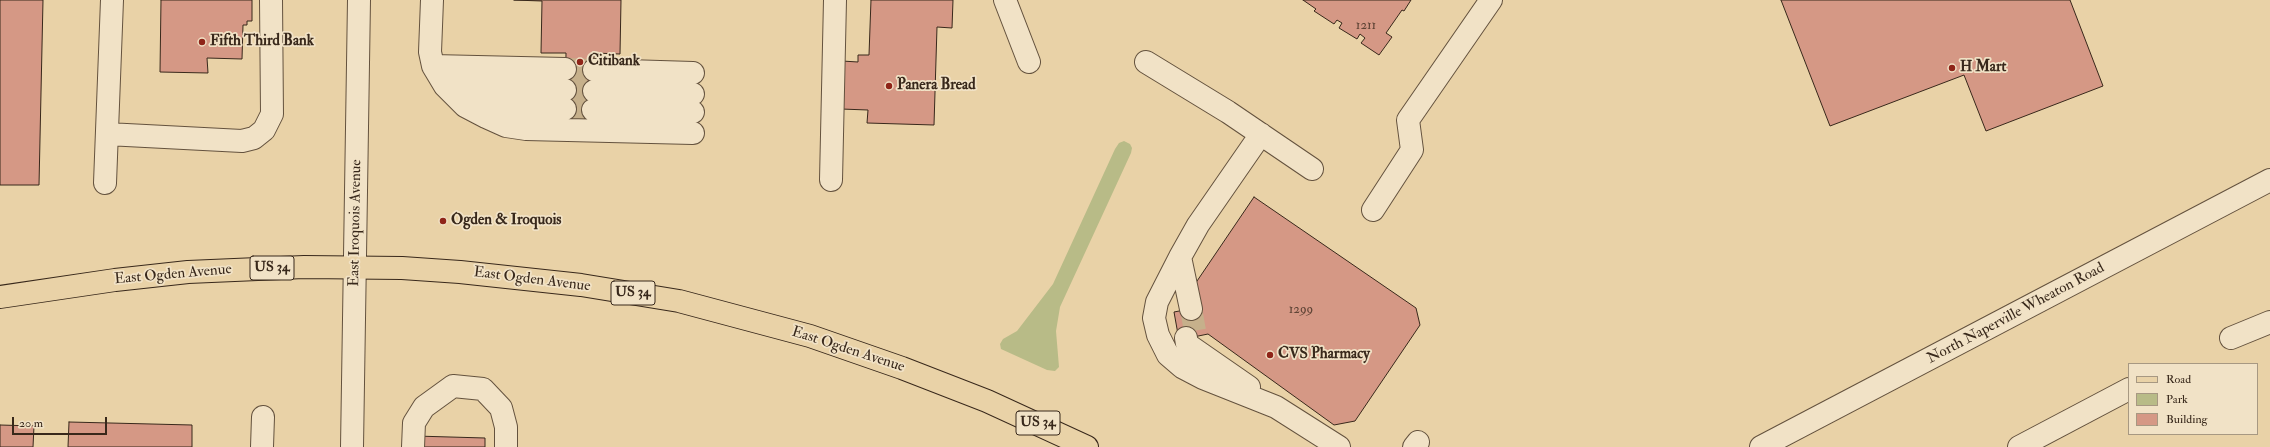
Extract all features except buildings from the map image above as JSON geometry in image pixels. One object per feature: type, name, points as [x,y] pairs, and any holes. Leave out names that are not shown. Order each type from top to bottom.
[{"type":"main road","name":"East Ogden Avenue","points":[[0,297],[115,280],[188,272],[355,267],[460,272],[581,285],[679,301],[810,336],[902,368],[987,401],[1087,447]]},
{"type":"street","points":[[105,183],[112,0]]},
{"type":"street","points":[[107,134],[242,141],[254,138],[264,130],[272,114],[271,0]]},
{"type":"street","name":"East Iroquois Avenue","points":[[352,447],[359,0]]},
{"type":"street","points":[[432,0],[430,52],[433,66],[445,86],[465,106],[506,126],[526,129],[693,103]]},
{"type":"street","points":[[830,180],[835,0]]},
{"type":"street","points":[[1005,0],[1029,62]]},
{"type":"street","points":[[1374,210],[1412,150],[1408,120],[1490,0]]},
{"type":"street","points":[[1146,62],[1261,134],[1312,169]]},
{"type":"street","points":[[433,66],[565,89]]},
{"type":"street","points":[[445,86],[565,89]]},
{"type":"street","points":[[465,106],[565,89]]},
{"type":"street","points":[[693,103],[594,90],[693,103]]},
{"type":"street","points":[[1261,134],[1201,220],[1157,302],[1154,318],[1158,335],[1168,355],[1182,367],[1203,378],[1276,407]]},
{"type":"street","name":"North Naperville Wheaton Road","points":[[1761,447],[2270,180]]},
{"type":"street","points":[[1176,266],[1185,310]]},
{"type":"street","points":[[2231,338],[2270,322]]},
{"type":"street","points":[[1191,337],[1187,344],[1276,407],[1339,447]]},
{"type":"street","points":[[413,447],[414,423],[424,407],[453,386],[483,389],[501,408],[506,427],[506,447]]},
{"type":"street","points":[[2020,447],[2128,390]]},
{"type":"street","points":[[262,447],[263,417]]},
{"type":"green space","points":[[1124,141],[1130,144],[1132,148],[1131,153],[1060,307],[1056,331],[1059,367],[1055,371],[1047,370],[1001,349],[1000,344],[1003,339],[1017,331],[1053,284],[1115,149],[1119,143]]},
{"type":"tunnel","points":[[565,69],[594,70]]},
{"type":"tunnel","points":[[565,90],[594,91]]},
{"type":"tunnel","points":[[565,109],[593,110]]},
{"type":"tunnel","points":[[1191,309],[1196,336]]},
{"type":"place","name":"Fifth Third Bank","points":[[202,42]]},
{"type":"place","name":"Citibank","points":[[580,62]]},
{"type":"place","name":"H Mart","points":[[1952,68]]},
{"type":"place","name":"Panera Bread","points":[[889,86]]},
{"type":"place","name":"Ogden & Iroquois","points":[[443,221]]},
{"type":"place","name":"CVS Pharmacy","points":[[1270,355]]}]
